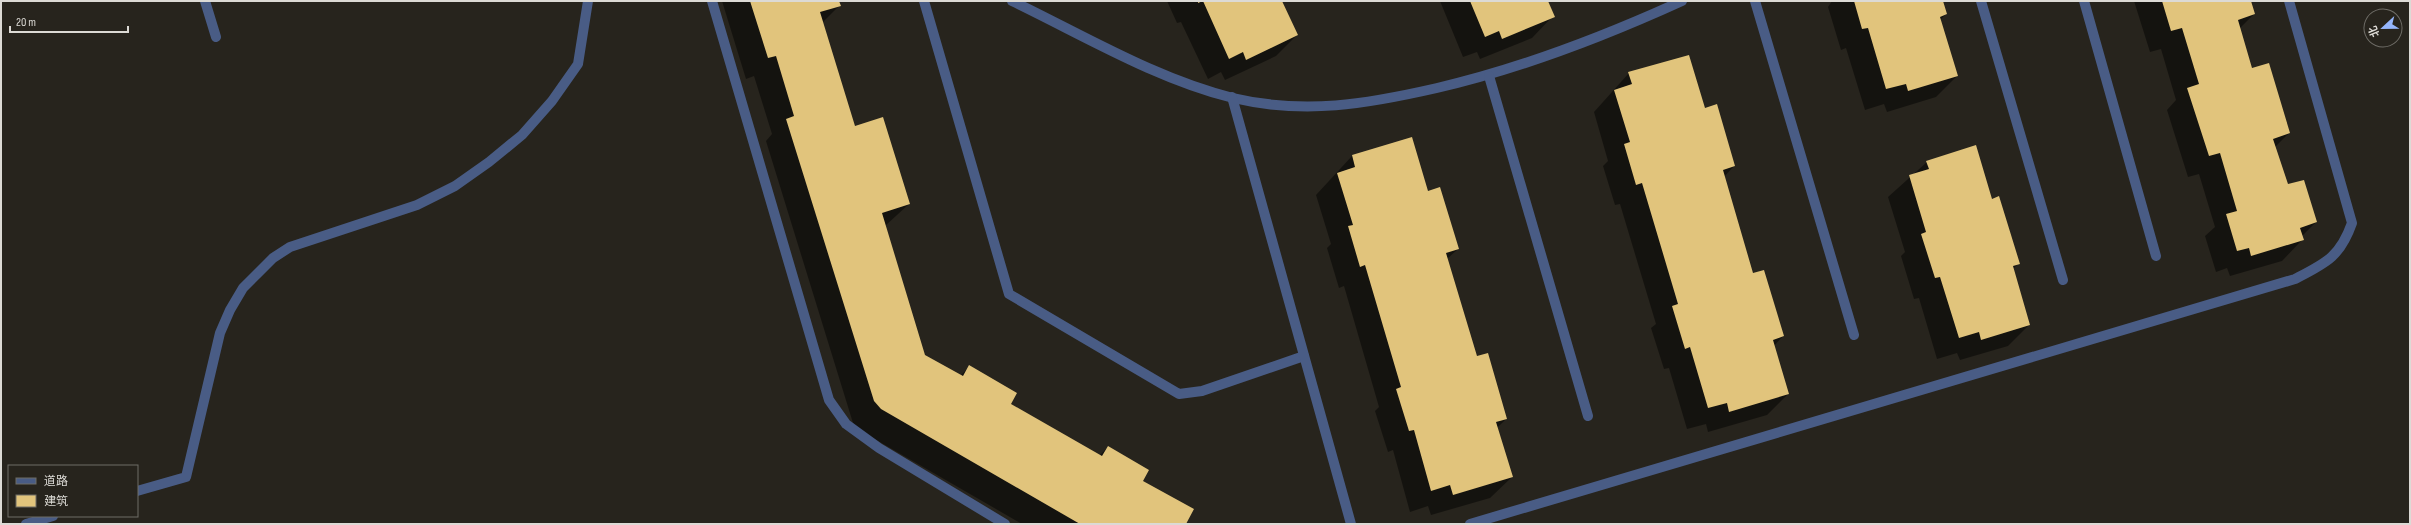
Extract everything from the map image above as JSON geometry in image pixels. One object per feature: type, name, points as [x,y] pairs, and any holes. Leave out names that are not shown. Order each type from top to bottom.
[{"type":"lane","points":[[205,1],[216,37]]},
{"type":"lane","points":[[138,491],[186,477],[220,333],[230,310],[243,288],[273,258],[290,247],[417,205],[455,186],[489,162],[522,135],[552,101],[578,64],[588,1]]},
{"type":"lane","points":[[712,1],[829,400],[846,424],[879,448],[1005,524]]},
{"type":"lane","points":[[924,1],[1009,294],[1179,394],[1202,391],[1304,356]]},
{"type":"lane","points":[[1012,1],[1176,80],[1232,97],[1262,104],[1302,108],[1343,106],[1383,100],[1489,76],[1615,31],[1682,1]]},
{"type":"lane","points":[[1755,1],[1854,335]]},
{"type":"lane","points":[[1981,1],[2063,280]]},
{"type":"lane","points":[[2084,1],[2156,256]]},
{"type":"lane","points":[[1470,524],[2295,279],[2322,265],[2345,243],[2352,223],[2289,1]]},
{"type":"lane","points":[[1489,76],[1588,416]]},
{"type":"lane","points":[[1232,97],[1351,524]]},
{"type":"lane","points":[[26,524],[50,517]]},
{"type":"building","points":[[750,1],[839,1],[841,6],[820,12],[855,126],[883,117],[910,204],[882,213],[925,355],[963,376],[969,365],[1017,393],[1011,404],[1102,456],[1108,446],[1149,470],[1143,481],[1194,509],[1186,524],[1080,524],[881,409],[874,401],[786,119],[794,116],[776,56],[768,58]]},
{"type":"building","points":[[1203,1],[1282,1],[1298,35],[1246,60],[1243,52],[1229,59]]},
{"type":"building","points":[[1470,1],[1548,1],[1555,17],[1502,39],[1499,31],[1485,37]]},
{"type":"building","points":[[1854,1],[1943,1],[1947,14],[1940,17],[1958,76],[1908,91],[1906,84],[1886,89],[1868,28],[1862,29]]},
{"type":"building","points":[[2162,1],[2251,1],[2255,14],[2238,20],[2252,68],[2269,63],[2290,133],[2273,139],[2288,184],[2304,180],[2317,222],[2300,228],[2304,240],[2251,256],[2249,248],[2237,251],[2226,214],[2237,211],[2220,153],[2209,156],[2187,88],[2199,84],[2182,28],[2171,31]]},
{"type":"building","points":[[1689,55],[1705,108],[1717,104],[1735,166],[1723,170],[1753,273],[1764,270],[1784,336],[1773,340],[1789,394],[1729,412],[1727,403],[1708,408],[1690,347],[1685,349],[1672,306],[1678,304],[1642,183],[1636,185],[1624,144],[1630,142],[1614,90],[1632,84],[1628,72]]},
{"type":"building","points":[[1412,137],[1428,191],[1440,187],[1459,249],[1446,253],[1477,356],[1488,353],[1507,419],[1496,422],[1513,477],[1453,495],[1450,485],[1431,491],[1414,430],[1409,431],[1396,389],[1401,387],[1365,265],[1360,267],[1348,226],[1353,225],[1337,173],[1355,167],[1352,155]]},
{"type":"building","points":[[1976,145],[1992,199],[1999,196],[2020,264],[2013,266],[2030,325],[1981,340],[1979,332],[1959,338],[1940,277],[1935,278],[1921,234],[1926,232],[1909,175],[1929,169],[1926,161]]}]
